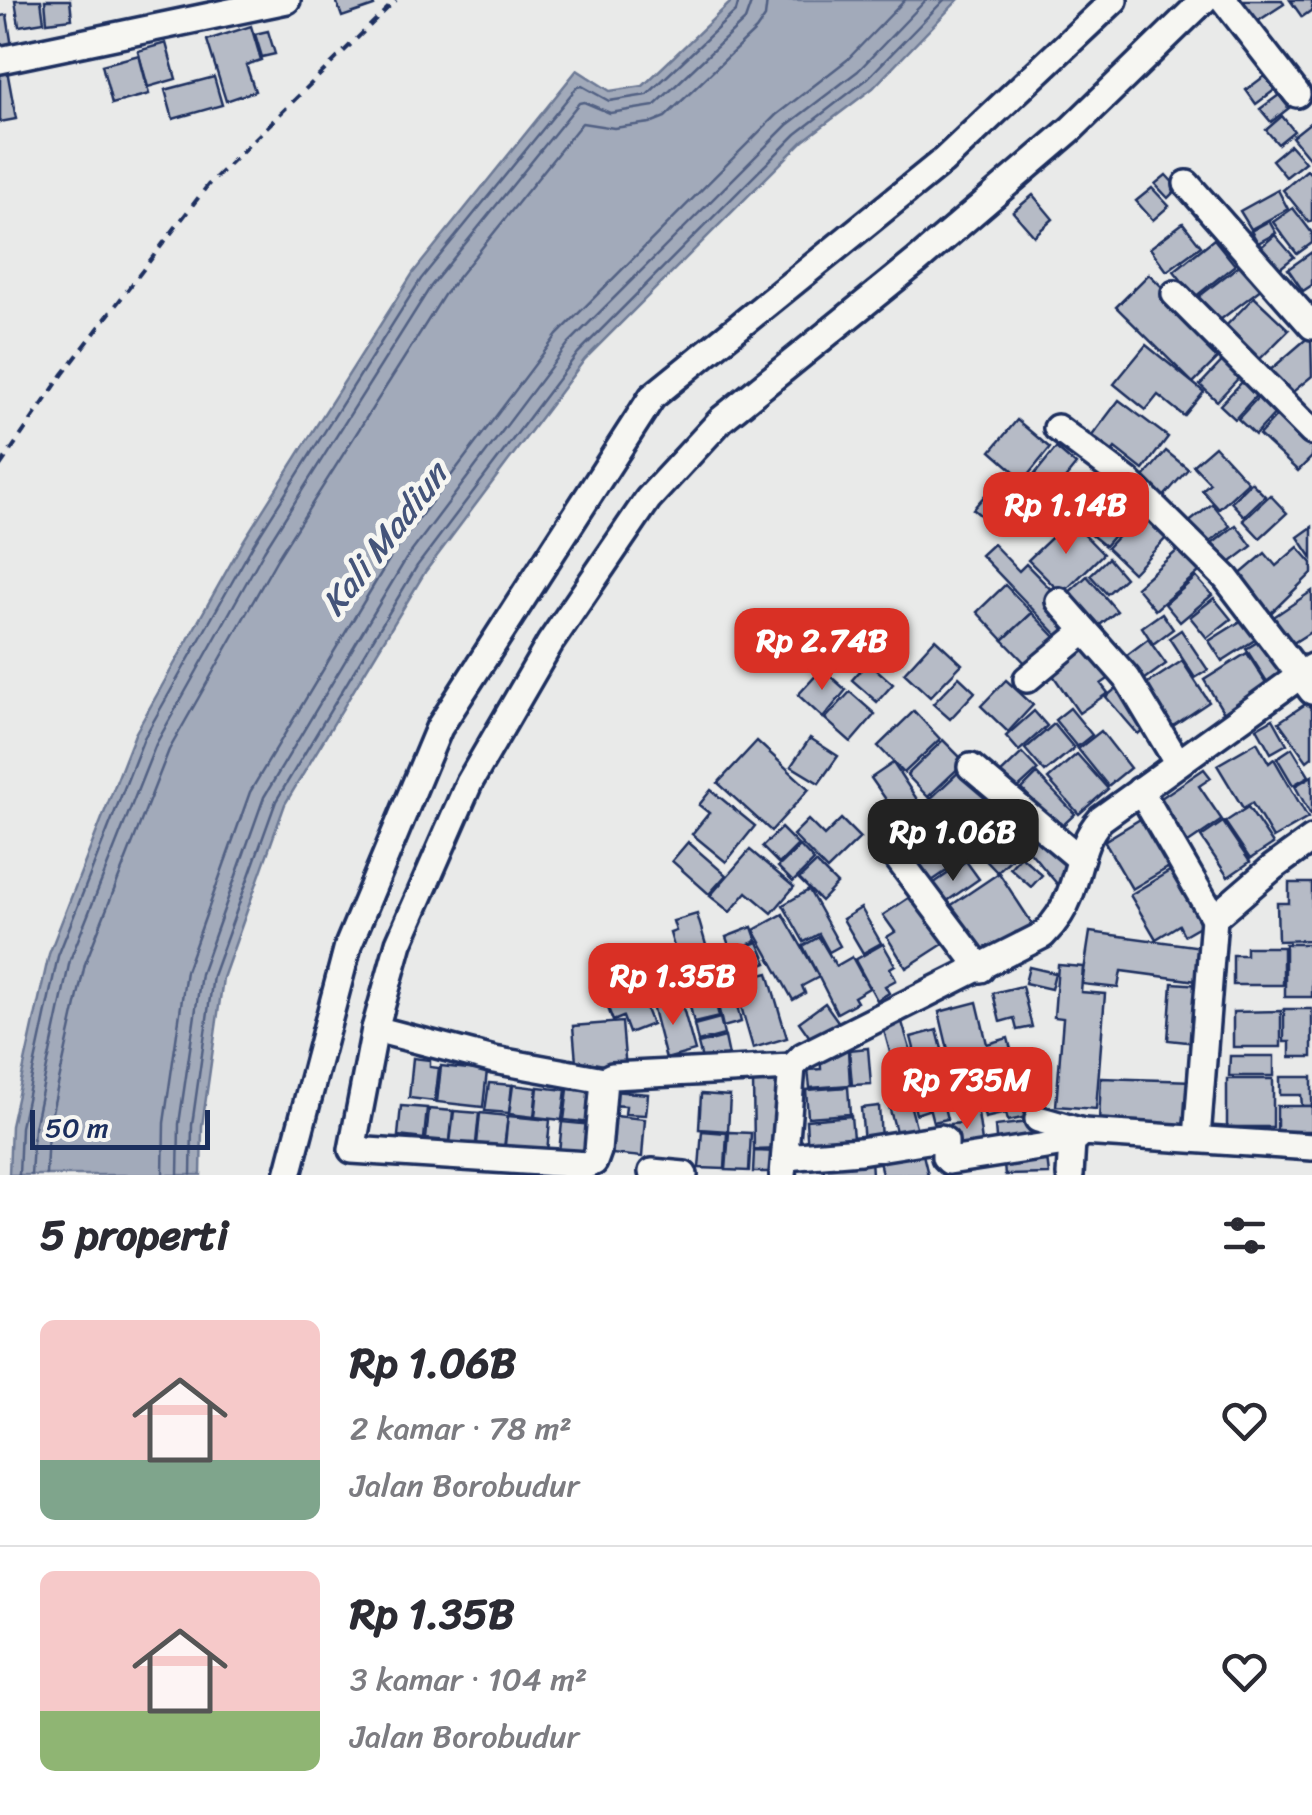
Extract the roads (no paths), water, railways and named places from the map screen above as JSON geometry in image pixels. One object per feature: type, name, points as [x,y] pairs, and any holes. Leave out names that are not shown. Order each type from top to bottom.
[{"type":"street","points":[[0,60],[286,0]]},
{"type":"street","points":[[288,1175],[348,946],[440,728],[652,397],[943,161],[1114,0]]},
{"type":"street","points":[[341,1175],[352,1150],[375,1029],[399,943],[470,783],[550,642],[648,499],[722,419],[917,261],[1071,129],[1204,0]]},
{"type":"street","points":[[1224,0],[1298,94]]},
{"type":"street","points":[[1188,184],[1312,326]]},
{"type":"street","points":[[1175,294],[1312,432]]},
{"type":"street","points":[[1057,428],[1128,481],[1226,578],[1308,678],[1178,763],[1091,830],[1064,906],[1044,935],[803,1056],[792,1067],[784,1166],[941,1138],[946,1142],[945,1157],[949,1161],[1078,1137],[1197,1138],[1312,1147]]},
{"type":"street","points":[[1059,601],[1127,678],[1178,763]]},
{"type":"street","points":[[1028,679],[1085,630]]},
{"type":"street","points":[[971,768],[1080,860]]},
{"type":"street","points":[[1140,790],[1214,918],[1197,1138]]},
{"type":"street","points":[[1214,918],[1312,839]]},
{"type":"street","points":[[893,852],[981,969]]},
{"type":"street","points":[[375,1029],[494,1060],[604,1080],[612,1076],[792,1067]]},
{"type":"street","points":[[352,1150],[588,1166],[598,1151],[604,1080]]},
{"type":"street","points":[[1038,1119],[1078,1137]]},
{"type":"street","points":[[1070,1175],[1078,1137]]},
{"type":"street","points":[[652,1172],[684,1175]]},
{"type":"water","name":"Kali Madiun","points":[[733,0],[958,0],[873,88],[803,141],[585,359],[425,572],[285,804],[223,978],[202,1126],[201,1175],[9,1175],[11,1126],[49,954],[135,734],[244,540],[413,273],[577,70],[610,91],[643,86]]}]
